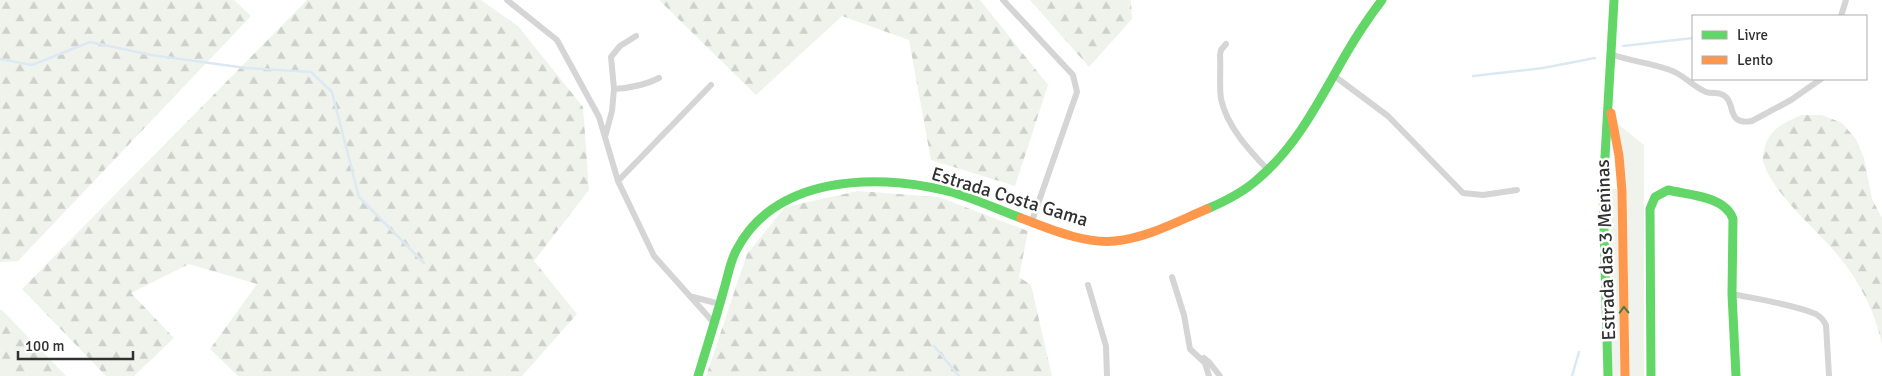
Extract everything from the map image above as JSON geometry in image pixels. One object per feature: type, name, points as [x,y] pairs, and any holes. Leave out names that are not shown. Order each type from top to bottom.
[{"type":"main road","name":"Estrada Costa Gama","points":[[698,376],[736,250],[743,235],[757,220],[788,198],[811,189],[856,182],[895,182],[942,189],[1070,234],[1104,241],[1129,238],[1154,231],[1232,198],[1255,183],[1280,160],[1300,131],[1356,34],[1382,0]]},
{"type":"main road","name":"Estrada das 3 Meninas","points":[[1608,376],[1603,192],[1614,0]]},
{"type":"main road","name":"Estrada das 3 Meninas","points":[[1608,93],[1622,178],[1625,376]]},
{"type":"main road","points":[[1650,376],[1650,209],[1651,202],[1655,197],[1668,190],[1720,202],[1731,213],[1733,219],[1732,294],[1736,376]]},
{"type":"street","points":[[507,0],[556,40],[599,117],[618,181],[654,256],[692,296],[714,323]]},
{"type":"street","points":[[1003,0],[1073,75],[1077,92],[1032,221]]},
{"type":"street","points":[[1841,15],[1846,0]]},
{"type":"street","points":[[605,138],[612,111],[614,89],[611,57],[620,46],[636,36]]},
{"type":"street","points":[[1226,44],[1221,50],[1220,55],[1221,98],[1226,114],[1241,139],[1269,171]]},
{"type":"street","points":[[1610,54],[1671,70],[1708,93],[1721,94],[1728,100],[1738,121],[1744,122],[1752,121],[1791,100],[1820,80]]},
{"type":"street","points":[[1333,75],[1388,116],[1463,193],[1483,195],[1517,190]]},
{"type":"street","points":[[614,89],[633,87],[659,78]]},
{"type":"street","points":[[618,181],[711,85]]},
{"type":"street","points":[[1172,277],[1184,316],[1190,349],[1207,367],[1209,376]]},
{"type":"street","points":[[1088,286],[1106,346],[1107,376]]},
{"type":"street","points":[[1732,294],[1790,306],[1817,314],[1823,319],[1826,326],[1829,376]]},
{"type":"street","points":[[692,296],[720,304]]},
{"type":"street","points":[[1198,356],[1206,359],[1220,376]]},
{"type":"green space","points":[[0,0],[234,0],[251,16],[18,261],[0,262]]},
{"type":"green space","points":[[307,0],[481,0],[518,26],[583,107],[589,190],[534,261],[577,314],[522,376],[238,376],[210,349],[257,284],[189,264],[131,293],[174,338],[134,376],[106,376],[22,289]]},
{"type":"green space","points":[[659,0],[980,0],[1048,85],[1015,186],[931,160],[909,40],[842,16],[756,95]]},
{"type":"green space","points":[[1030,0],[1131,0],[1132,19],[1089,67]]},
{"type":"green space","points":[[1801,115],[1822,115],[1842,123],[1856,139],[1864,158],[1872,199],[1882,218],[1882,345],[1874,317],[1854,277],[1836,253],[1781,193],[1773,182],[1763,161],[1766,143],[1773,132],[1783,124]]},
{"type":"green space","points":[[1617,123],[1644,145],[1644,376],[1629,376],[1627,199]]},
{"type":"green space","points":[[1613,188],[1618,190],[1621,376],[1610,376],[1608,194]]},
{"type":"green space","points":[[858,191],[939,197],[1028,231],[1019,277],[1031,285],[1052,376],[706,376],[747,254],[785,207]]},
{"type":"green space","points":[[0,310],[2,310],[66,376],[0,376]]},
{"type":"waterway","points":[[1623,46],[1692,38]]},
{"type":"waterway","points":[[0,59],[32,65],[90,42],[151,55],[246,68],[311,72],[332,92],[359,197],[424,263]]},
{"type":"waterway","points":[[1473,76],[1543,68],[1595,58]]},
{"type":"waterway","points":[[934,346],[959,376]]},
{"type":"waterway","points":[[1572,376],[1579,352]]},
{"type":"traffic: fast","points":[[1207,209],[1247,188],[1286,151],[1308,120],[1354,40],[1382,0]]},
{"type":"traffic: fast","points":[[1608,376],[1603,192],[1614,0]]},
{"type":"traffic: fast","points":[[698,376],[737,249],[754,225],[775,207],[800,194],[828,186],[857,182],[887,182],[916,185],[963,196],[1021,218]]},
{"type":"traffic: fast","points":[[1651,376],[1650,209],[1655,197],[1668,190],[1696,195],[1714,201],[1729,211],[1733,219],[1732,294],[1736,376]]},
{"type":"traffic: slow","points":[[1611,113],[1619,156],[1622,191],[1625,376]]},
{"type":"traffic: slow","points":[[1021,218],[1079,238],[1115,241],[1151,233],[1207,209]]}]
